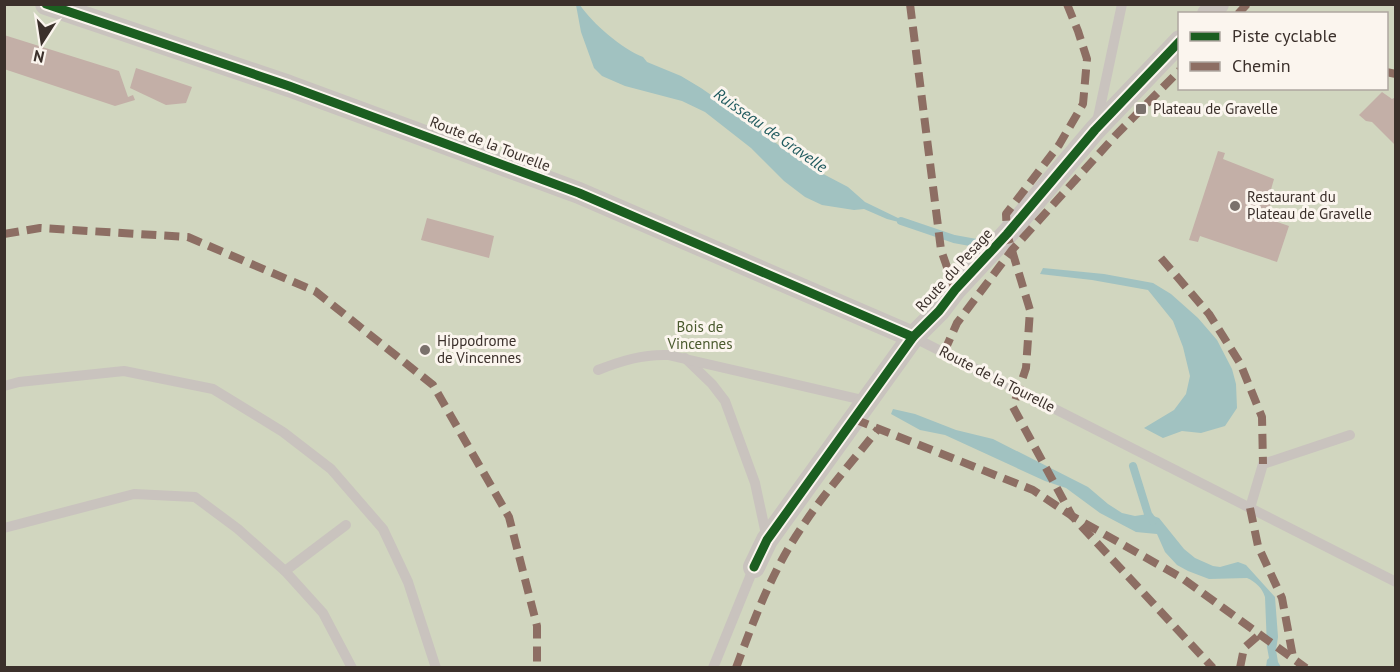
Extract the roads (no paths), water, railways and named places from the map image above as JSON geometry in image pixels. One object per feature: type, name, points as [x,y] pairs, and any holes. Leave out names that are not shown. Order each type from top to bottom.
[{"type":"street","name":"Route de la Tourelle","points":[[46,4],[289,86],[579,194],[913,337]]},
{"type":"street","name":"Route du Pesage","points":[[754,567],[767,540],[913,337],[939,312],[955,290],[1007,234],[1095,130],[1178,42]]},
{"type":"lane","points":[[1095,130],[1122,4]]},
{"type":"lane","name":"Route de la Tourelle","points":[[913,337],[1395,582]]},
{"type":"lane","points":[[598,370],[624,360],[652,355],[685,357],[867,401]]},
{"type":"lane","points":[[685,357],[712,384],[725,401],[755,483],[767,540]]},
{"type":"lane","points":[[4,386],[19,382],[124,371],[213,389],[283,432],[331,469],[383,529],[408,582],[436,668]]},
{"type":"lane","points":[[1250,508],[1263,464],[1350,435]]},
{"type":"lane","points":[[4,528],[134,494],[195,497],[238,529],[285,572],[323,613],[352,668]]},
{"type":"lane","points":[[285,572],[346,525]]},
{"type":"lane","name":"Route du Pesage","points":[[713,668],[754,567]]},
{"type":"water","points":[[576,5],[580,5],[608,35],[643,57],[647,62],[681,76],[701,88],[808,166],[848,187],[865,202],[898,218],[911,221],[910,225],[887,219],[864,209],[854,210],[822,205],[805,197],[784,181],[751,148],[705,112],[682,101],[625,86],[602,76],[594,68],[581,32]]},
{"type":"water","points":[[1043,268],[1104,274],[1153,283],[1171,294],[1198,318],[1217,340],[1232,369],[1236,384],[1237,408],[1225,426],[1201,433],[1182,431],[1163,438],[1144,428],[1174,410],[1186,394],[1190,376],[1183,347],[1173,321],[1148,290],[1040,274]]},
{"type":"water","points":[[893,409],[915,414],[956,430],[993,439],[1088,487],[1122,513],[1135,516],[1148,514],[1159,518],[1184,549],[1195,558],[1213,566],[1220,567],[1238,562],[1246,565],[1275,597],[1278,637],[1276,650],[1281,667],[1266,667],[1269,658],[1265,597],[1253,581],[1247,578],[1209,579],[1188,571],[1177,565],[1165,552],[1157,534],[1136,532],[1100,513],[1066,488],[1045,481],[945,435],[920,430],[891,414]]},
{"type":"waterway","name":"Ruisseau de Gravelle","points":[[901,221],[954,239],[976,243]]},
{"type":"waterway","name":"Ruisseau de Gravelle","points":[[1133,466],[1148,514],[1153,521]]},
{"type":"place","name":"Plateau de Gravelle","points":[[1141,109]]},
{"type":"place","name":"Restaurant du Plateau de Gravelle","points":[[1235,206]]},
{"type":"place","name":"Hippodrome de Vincennes","points":[[425,350]]},
{"type":"park label","name":"Bois de Vincennes","points":[[700,336]]}]
